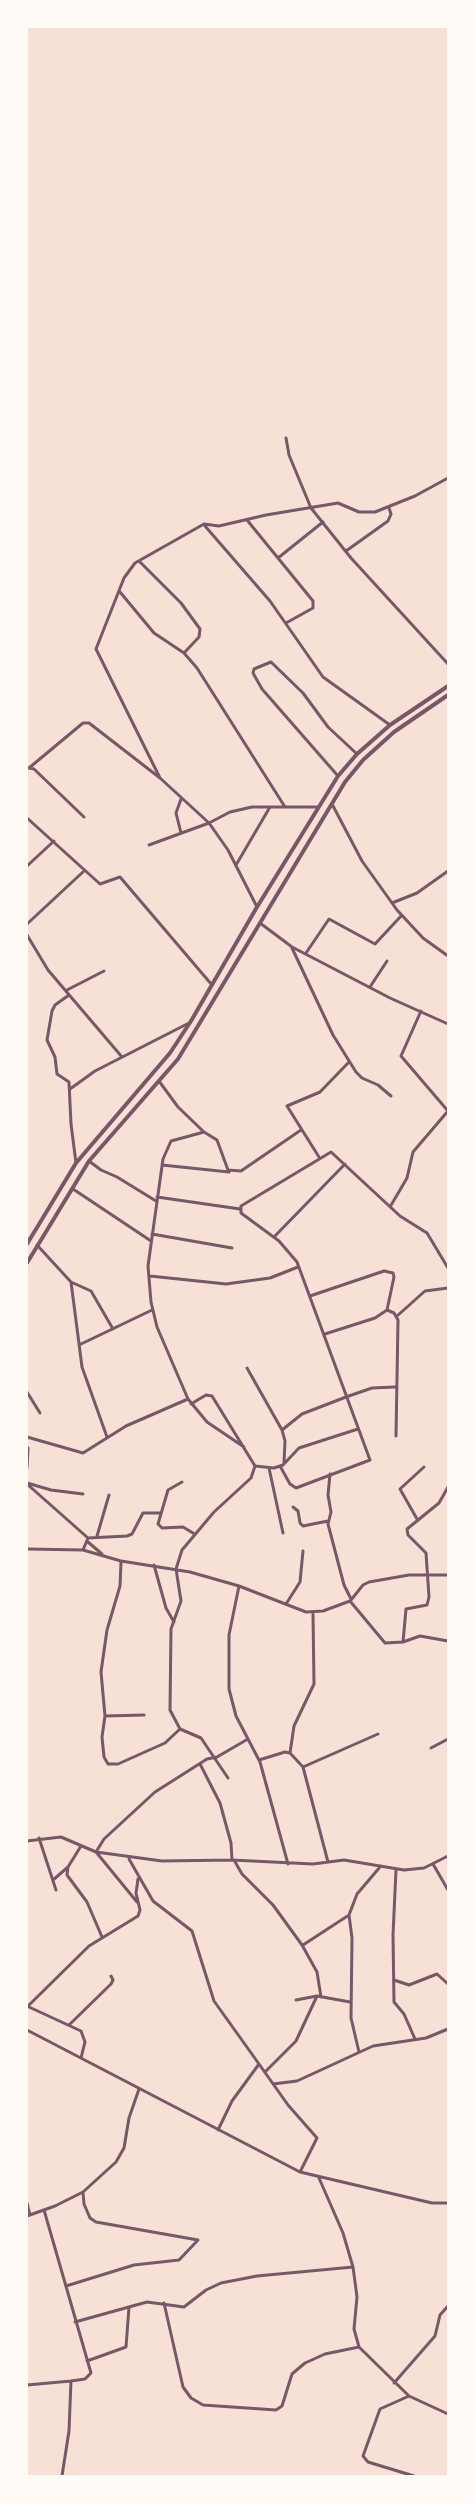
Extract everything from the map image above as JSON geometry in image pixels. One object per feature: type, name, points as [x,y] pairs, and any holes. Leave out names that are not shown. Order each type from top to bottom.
[{"type":"street","points":[[286,438],[289,455],[311,507],[346,551],[448,664]]},
{"type":"street","points":[[160,778],[96,649],[124,578],[139,561],[204,524],[219,526],[338,503],[360,512],[375,512],[389,508],[448,478]]},
{"type":"street","points":[[346,551],[388,521],[392,514],[389,508]]},
{"type":"street","points":[[246,520],[314,604],[286,622]]},
{"type":"street","points":[[278,558],[322,522]]},
{"type":"street","points":[[204,524],[286,622],[323,676],[390,725]]},
{"type":"street","points":[[139,561],[181,603],[200,629],[199,637],[183,653]]},
{"type":"street","points":[[120,592],[154,633],[183,653],[228,715],[285,807]]},
{"type":"street","points":[[338,776],[262,689],[254,669],[271,662],[303,693],[328,727],[357,754]]},
{"type":"street","points":[[27,1244],[76,1163],[170,1053],[213,987],[258,907],[338,776],[357,754],[390,725],[448,686]]},
{"type":"street","points":[[27,1263],[89,1161],[178,1059],[331,803],[363,760],[394,732],[448,695]]},
{"type":"street","points":[[28,768],[86,722],[160,778],[209,823],[236,865],[258,907]]},
{"type":"street","points":[[28,768],[34,769],[84,817]]},
{"type":"street","points":[[181,799],[176,813],[181,833]]},
{"type":"street","points":[[331,803],[362,861],[392,903],[423,938],[448,956]]},
{"type":"street","points":[[236,865],[270,807]]},
{"type":"street","points":[[149,845],[209,823],[230,812],[270,807],[318,807]]},
{"type":"street","points":[[27,818],[102,885],[117,876],[120,878],[213,987]]},
{"type":"street","points":[[27,866],[54,841]]},
{"type":"street","points":[[27,924],[84,871]]},
{"type":"street","points":[[392,903],[417,893],[448,872]]},
{"type":"street","points":[[306,953],[329,919],[375,944],[402,915]]},
{"type":"street","points":[[259,922],[291,946],[448,1024]]},
{"type":"street","points":[[27,935],[48,970],[122,1057]]},
{"type":"street","points":[[291,946],[310,982],[333,1035],[349,1062],[362,1078],[378,1084],[391,1096]]},
{"type":"street","points":[[370,987],[387,961]]},
{"type":"street","points":[[66,990],[104,971]]},
{"type":"street","points":[[69,995],[55,1005],[52,1011],[47,1040],[55,1057],[57,1074],[69,1080],[76,1163]]},
{"type":"street","points":[[390,1207],[407,1178],[412,1152],[448,1111],[401,1056],[421,1011]]},
{"type":"street","points":[[70,1089],[122,1057],[191,1021]]},
{"type":"street","points":[[319,1157],[286,1106],[320,1092],[349,1062]]},
{"type":"street","points":[[159,1081],[178,1107],[204,1132],[217,1140],[226,1167],[232,1172]]},
{"type":"street","points":[[162,1165],[241,1172],[301,1130]]},
{"type":"street","points":[[204,1132],[169,1143],[162,1165],[148,1266],[152,1310],[157,1327],[191,1404],[207,1422],[244,1447]]},
{"type":"street","points":[[240,1209],[319,1157],[331,1152],[390,1207],[431,1237],[448,1268]]},
{"type":"street","points":[[89,1161],[101,1170],[156,1199],[240,1209],[290,1251],[299,1267],[325,1334],[370,1460],[293,1488],[282,1465],[285,1441],[282,1430],[247,1368]]},
{"type":"street","points":[[274,1238],[345,1164]]},
{"type":"street","points":[[72,1188],[151,1241]]},
{"type":"street","points":[[152,1234],[232,1248]]},
{"type":"street","points":[[37,1245],[71,1281],[91,1291],[113,1329]]},
{"type":"street","points":[[150,1276],[226,1284],[270,1278],[299,1267]]},
{"type":"street","points":[[310,1296],[389,1271],[394,1277],[387,1310],[375,1318],[325,1334]]},
{"type":"street","points":[[71,1281],[85,1382],[107,1437]]},
{"type":"street","points":[[396,1436],[397,1316],[425,1291],[448,1288]]},
{"type":"street","points":[[79,1345],[152,1310]]},
{"type":"street","points":[[387,1310],[397,1316]]},
{"type":"street","points":[[282,1430],[302,1414],[346,1397],[372,1388],[396,1387]]},
{"type":"street","points":[[27,1392],[40,1413]]},
{"type":"street","points":[[191,1404],[206,1395],[212,1396],[255,1466],[251,1478],[193,1533],[182,1550],[176,1569],[181,1599],[170,1636],[169,1703],[180,1730],[201,1737],[228,1778]]},
{"type":"street","points":[[27,1437],[78,1453],[87,1451],[126,1426],[188,1399]]},
{"type":"street","points":[[255,1466],[269,1468],[282,1465],[299,1448],[358,1429]]},
{"type":"street","points":[[27,1468],[28,1449],[32,1440]]},
{"type":"street","points":[[417,1519],[400,1489],[424,1467]]},
{"type":"street","points":[[269,1468],[283,1533]]},
{"type":"street","points":[[330,1474],[328,1495],[331,1512],[328,1521],[350,1600],[383,1642],[404,1642],[420,1636],[448,1641]]},
{"type":"street","points":[[182,1482],[168,1490],[158,1524],[160,1527],[183,1527],[193,1533]]},
{"type":"street","points":[[27,1483],[83,1494]]},
{"type":"street","points":[[27,1483],[99,1549],[103,1556]]},
{"type":"street","points":[[36,1493],[40,1486]]},
{"type":"street","points":[[404,1642],[406,1609],[429,1602],[425,1550],[407,1532],[408,1526],[439,1503],[448,1487]]},
{"type":"street","points":[[97,1536],[109,1495]]},
{"type":"street","points":[[292,1507],[298,1511],[300,1523],[303,1526],[328,1521]]},
{"type":"street","points":[[83,1550],[88,1540],[97,1536],[132,1534],[143,1513],[161,1514]]},
{"type":"street","points":[[27,1549],[83,1550],[121,1561],[176,1569],[239,1586],[313,1613],[350,1600],[363,1585],[369,1582],[426,1574],[448,1575]]},
{"type":"street","points":[[286,1604],[300,1582],[303,1551]]},
{"type":"street","points":[[121,1561],[120,1586],[107,1630],[101,1672],[105,1716],[102,1737],[104,1756],[112,1766],[165,1743],[180,1730]]},
{"type":"street","points":[[154,1565],[166,1608],[174,1622]]},
{"type":"street","points":[[239,1586],[229,1635],[229,1689],[236,1716],[259,1760],[288,1864]]},
{"type":"street","points":[[291,1753],[294,1726],[315,1684],[312,1643],[315,1619],[313,1613]]},
{"type":"street","points":[[105,1716],[144,1715]]},
{"type":"street","points":[[303,1767],[378,1734]]},
{"type":"street","points":[[96,1852],[137,1807],[200,1764],[249,1739]]},
{"type":"street","points":[[431,1748],[448,1740]]},
{"type":"street","points":[[259,1760],[279,1752],[291,1753],[303,1767],[328,1862]]},
{"type":"street","points":[[200,1764],[220,1803],[231,1843],[233,1860],[242,1874],[273,1905],[302,1945],[317,1972],[319,1997],[296,2041],[265,2072]]},
{"type":"street","points":[[27,1841],[61,1837],[96,1852],[162,1861],[233,1860],[288,1864],[344,1860],[396,1870],[424,1868],[448,1856]]},
{"type":"street","points":[[39,1838],[56,1890]]},
{"type":"street","points":[[53,1880],[68,1867],[81,1845]]},
{"type":"street","points":[[96,1852],[137,1902]]},
{"type":"street","points":[[128,1858],[153,1900],[192,1931],[214,2001],[273,2084],[317,2138],[300,2172]]},
{"type":"street","points":[[433,1864],[448,1890]]},
{"type":"street","points":[[68,1867],[67,1875],[87,1902],[102,1937]]},
{"type":"street","points":[[359,2052],[351,2018],[352,1938],[349,1915],[357,1894],[380,1867]]},
{"type":"street","points":[[396,1870],[394,2002],[405,2016],[415,2039]]},
{"type":"street","points":[[81,2058],[85,2042],[84,2034],[28,2006],[89,1946],[138,1916],[139,1878]]},
{"type":"street","points":[[302,1945],[349,1915]]},
{"type":"street","points":[[394,1980],[409,1985],[437,1974],[448,1984]]},
{"type":"street","points":[[69,2025],[111,1984],[113,1980],[111,1976]]},
{"type":"street","points":[[296,2000],[319,1997],[350,2002]]},
{"type":"street","points":[[273,2084],[297,2081],[359,2052],[385,2043],[415,2039],[448,2029]]},
{"type":"street","points":[[27,2030],[300,2172],[432,2203],[448,2203]]},
{"type":"street","points":[[218,2130],[232,2101],[259,2064]]},
{"type":"street","points":[[27,2203],[28,2215],[44,2210],[83,2192],[116,2162],[124,2148],[129,2118],[139,2090]]},
{"type":"street","points":[[319,2178],[343,2233],[352,2267],[357,2297],[354,2329],[359,2347],[409,2396],[448,2414]]},
{"type":"street","points":[[66,2286],[134,2265],[179,2260],[198,2240],[96,2222],[90,2218],[84,2204],[83,2192]]},
{"type":"street","points":[[27,2385],[71,2381],[91,2373],[44,2210]]},
{"type":"street","points":[[75,2322],[147,2302],[184,2307],[215,2285],[257,2276],[352,2267]]},
{"type":"street","points":[[164,2303],[183,2387],[191,2398],[203,2405],[276,2410],[282,2406],[292,2374],[305,2363],[325,2354],[359,2347]]},
{"type":"street","points":[[394,2383],[435,2336],[440,2315],[448,2306]]},
{"type":"street","points":[[87,2361],[126,2347],[129,2307]]},
{"type":"street","points":[[62,2476],[69,2431],[71,2381]]},
{"type":"street","points":[[409,2396],[380,2409],[363,2456],[368,2462],[414,2476]]}]
